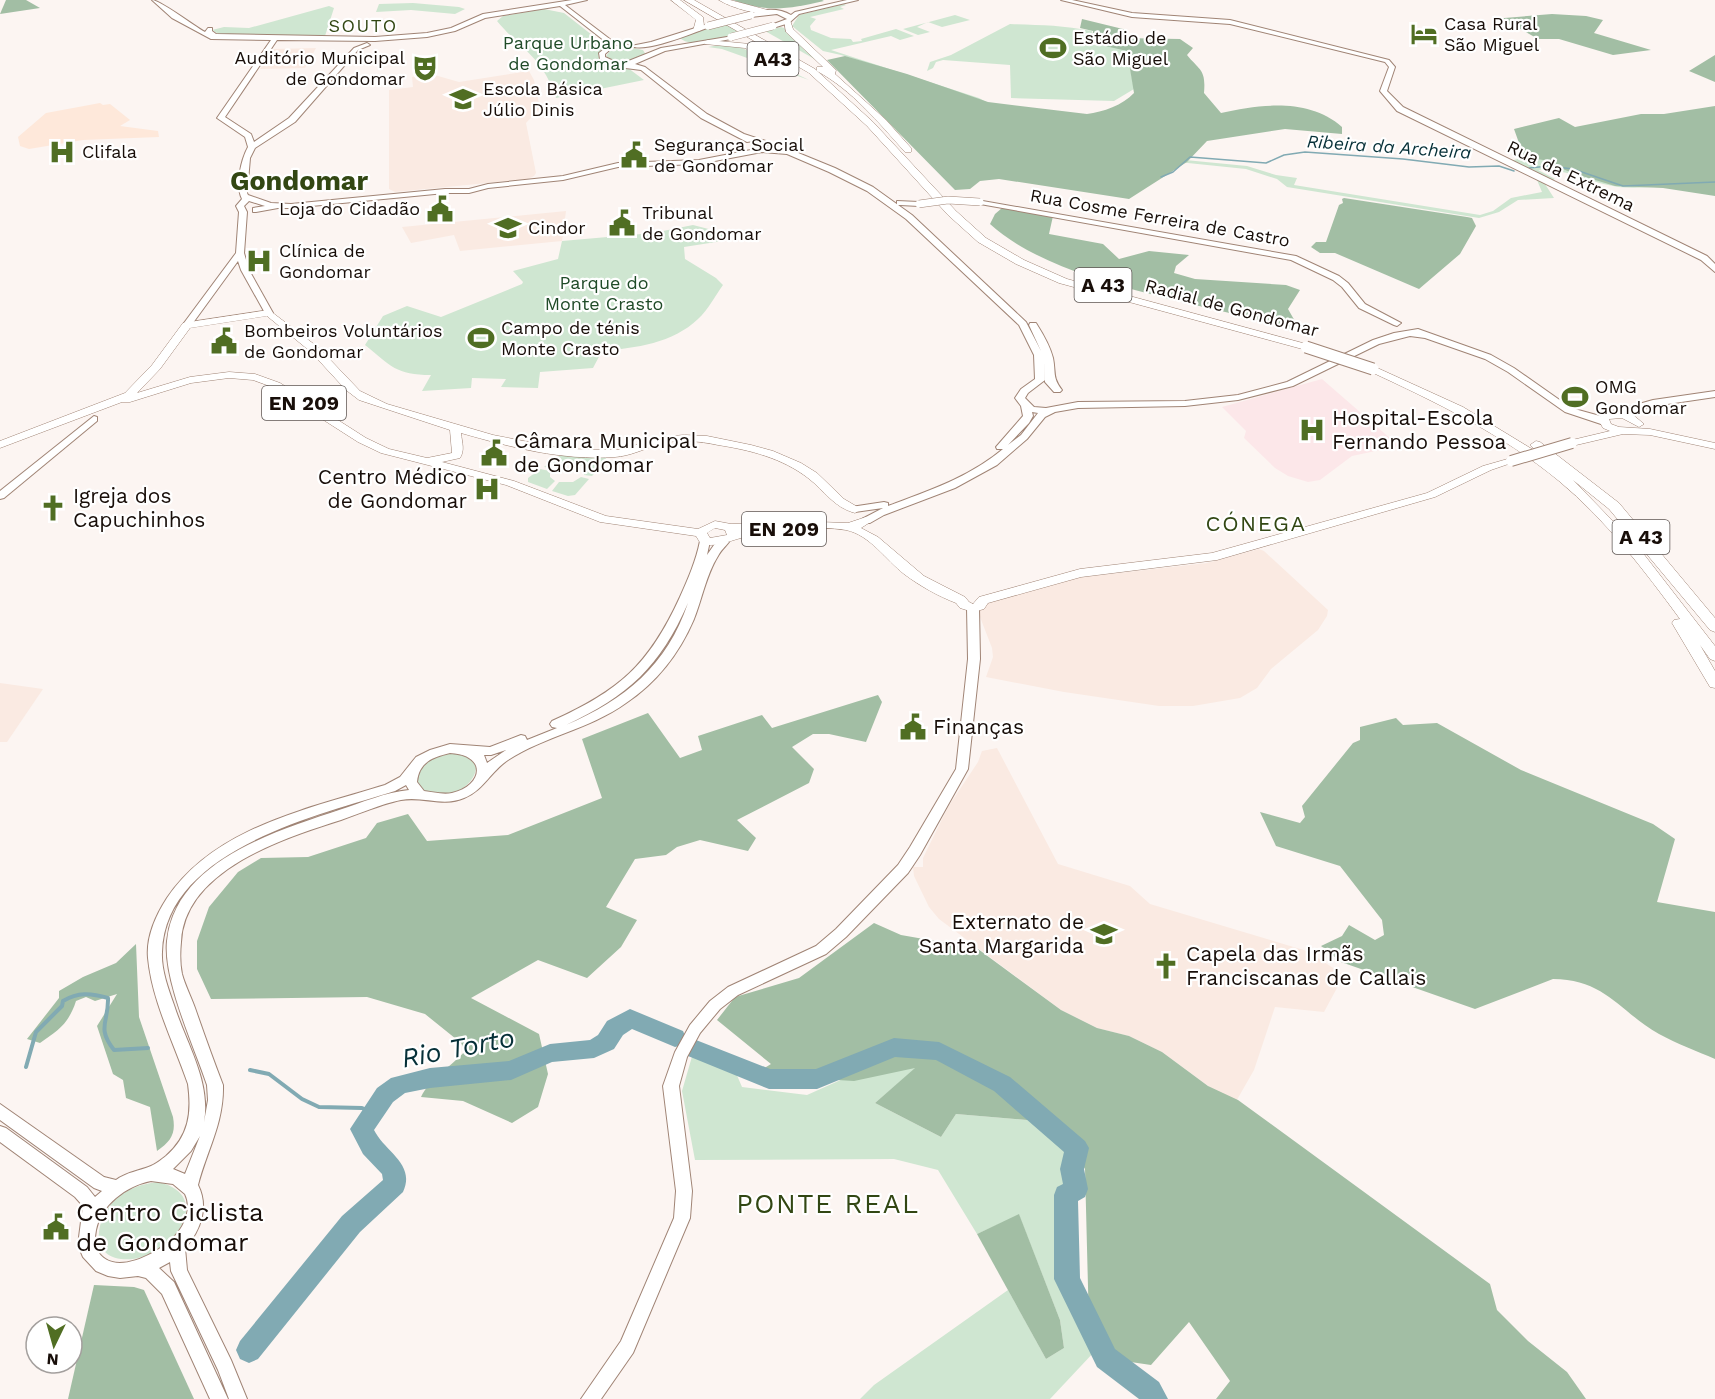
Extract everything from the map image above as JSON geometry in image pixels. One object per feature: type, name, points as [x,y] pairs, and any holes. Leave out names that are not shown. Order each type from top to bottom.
[{"type":"highway","points":[[675,0],[700,20],[701,24],[696,29]]},
{"type":"highway","name":"Radial de Gondomar","points":[[688,0],[812,71],[870,124],[952,213],[982,240],[1020,262],[1063,281],[1117,297],[1310,344]]},
{"type":"highway","name":"Radial de Gondomar","points":[[700,0],[793,51],[838,79],[883,122],[963,211],[993,237],[1029,258],[1071,276],[1310,344],[1378,367],[1446,392],[1501,421],[1554,458],[1614,506],[1715,627]]},
{"type":"highway","name":"A43","points":[[723,0],[744,8],[776,12]]},
{"type":"highway","name":"A43","points":[[789,20],[789,30],[838,79]]},
{"type":"highway","name":"A43","points":[[708,42],[736,43],[747,46],[833,91]]},
{"type":"highway","name":"Radial de Gondomar","points":[[1378,367],[1490,426],[1542,461],[1598,510],[1674,601],[1715,656]]},
{"type":"highway","name":"A 43","points":[[1639,560],[1715,682]]},
{"type":"highway","name":"A 43","points":[[1698,605],[1715,619]]},
{"type":"main road","points":[[155,0],[196,27],[220,39],[275,38]]},
{"type":"main road","points":[[196,27],[210,29],[208,32],[214,36],[316,39],[347,45],[442,33],[500,14],[565,6],[584,0]]},
{"type":"main road","points":[[606,50],[652,44],[696,29],[751,15],[843,0]]},
{"type":"main road","points":[[609,41],[611,46],[601,56],[610,63],[645,62],[662,50],[731,37],[773,26],[802,12],[855,0]]},
{"type":"main road","name":"Rua da Extrema","points":[[1064,0],[1132,15],[1230,22],[1387,61],[1392,66],[1383,91],[1400,109],[1704,258],[1715,269]]},
{"type":"main road","points":[[565,6],[609,41],[649,51],[645,62]]},
{"type":"main road","points":[[776,12],[789,20]]},
{"type":"main road","points":[[678,35],[676,40],[696,44]]},
{"type":"main road","points":[[267,136],[248,136],[221,118],[275,38]]},
{"type":"main road","points":[[368,42],[356,49],[292,120],[252,147],[246,158],[240,253],[242,264],[269,313],[286,331],[314,350],[357,394],[455,429],[568,452],[628,452],[675,438],[690,438],[752,448],[798,467],[820,482],[836,501],[840,521]]},
{"type":"main road","points":[[645,62],[704,116],[764,147],[835,166],[910,206],[924,224],[1027,318],[1044,345],[1051,370],[1050,382],[1060,391],[1066,401],[1056,409],[1042,415],[1023,437],[993,463],[951,486],[880,513],[861,526],[840,521]]},
{"type":"main road","points":[[248,136],[252,147]]},
{"type":"main road","points":[[243,206],[254,210],[464,189],[471,191],[474,188],[563,178],[618,165],[699,162],[764,147],[788,152],[832,170],[887,201],[909,218],[1023,324],[1036,346],[1041,371],[1040,380],[1021,394],[1020,398],[1028,416],[1022,426],[986,458],[952,477],[915,493],[876,507],[845,509],[840,521]]},
{"type":"main road","name":"Rua Cosme Ferreira de Castro","points":[[887,201],[902,209],[948,200],[980,202],[1293,258],[1336,278],[1345,285],[1362,306],[1401,329],[1425,335],[1495,361],[1568,410],[1608,422]]},
{"type":"main road","points":[[243,206],[260,201],[286,206]]},
{"type":"main road","points":[[254,210],[262,207],[260,201]]},
{"type":"main road","points":[[0,496],[76,433],[87,417],[129,395],[156,367],[240,253]]},
{"type":"main road","points":[[230,265],[242,264]]},
{"type":"main road","points":[[187,325],[269,313]]},
{"type":"main road","name":"Rua Cosme Ferreira de Castro","points":[[1378,314],[1384,320],[1382,328]]},
{"type":"main road","points":[[1030,388],[1043,387],[1083,400],[1123,402],[1180,399],[1234,392],[1292,376],[1326,361],[1382,328],[1401,329]]},
{"type":"main road","points":[[1025,405],[1037,410],[1076,405],[1166,406],[1245,396],[1312,375],[1401,329]]},
{"type":"main road","points":[[156,367],[160,378],[178,383]]},
{"type":"main road","name":"EN 209","points":[[0,445],[58,424],[87,417],[131,398],[178,383],[229,375],[263,379],[372,446],[422,462],[510,483],[604,519],[703,537]]},
{"type":"main road","points":[[840,521],[871,538],[927,584],[961,600],[964,605],[978,604],[1080,573],[1213,557],[1431,495],[1486,468],[1572,443],[1636,408],[1715,394]]},
{"type":"main road","points":[[1633,427],[1636,408]]},
{"type":"main road","points":[[1608,422],[1715,446]]},
{"type":"main road","points":[[1608,422],[1633,427]]},
{"type":"main road","points":[[422,462],[456,456],[458,452],[455,429]]},
{"type":"main road","points":[[836,501],[866,515],[865,527],[871,538]]},
{"type":"main road","name":"EN 209","points":[[728,536],[840,521]]},
{"type":"main road","points":[[154,1173],[186,1148],[196,1128],[199,1100],[196,1084],[158,972],[155,946],[162,918],[191,875],[231,846],[271,828],[390,788],[404,780],[423,758],[438,751],[454,748],[468,751],[491,751],[586,711],[630,683],[651,662],[671,632],[703,553],[703,537],[712,525],[722,525],[728,536]]},
{"type":"main road","points":[[703,537],[716,543],[728,536]]},
{"type":"main road","points":[[189,1188],[196,1161],[212,1126],[217,1103],[214,1085],[175,973],[174,931],[185,905],[206,879],[247,850],[290,832],[390,798],[412,794],[439,800],[459,796],[474,787],[482,775],[502,757],[601,713],[645,682],[663,663],[688,619],[714,550],[728,536]]},
{"type":"main road","points":[[590,1399],[627,1347],[682,1218],[684,1191],[671,1086],[680,1056],[695,1029],[715,1005],[733,991],[821,950],[903,869],[915,851],[962,769],[978,604]]},
{"type":"main road","points":[[468,751],[481,760],[482,775]]},
{"type":"main road","points":[[413,769],[411,783],[420,795]]},
{"type":"main road","points":[[0,1111],[100,1183],[116,1187]]},
{"type":"main road","points":[[0,1133],[81,1192],[91,1207],[86,1234],[89,1252],[102,1266],[122,1271],[140,1269],[150,1271],[161,1279],[168,1288],[219,1399]]},
{"type":"main road","points":[[89,1217],[102,1199],[116,1187],[134,1178],[154,1173],[170,1175],[186,1182],[195,1196],[195,1216],[177,1246],[160,1260],[140,1269]]},
{"type":"main road","points":[[177,1246],[179,1271],[225,1366],[238,1399]]},
{"type":"shaded area","points":[[316,48],[305,68],[260,69],[274,49]]},
{"type":"shaded area","points":[[529,71],[534,80],[540,108],[526,123],[536,173],[534,176],[528,179],[395,192],[389,189],[389,90],[413,87],[412,77],[431,74],[459,82]]},
{"type":"shaded area","points":[[100,103],[110,104],[130,120],[120,126],[158,131],[159,137],[83,140],[29,149],[20,146],[18,137],[46,113]]},
{"type":"shaded area","name":"Cindor","points":[[566,211],[562,241],[460,251],[454,235],[411,243],[402,227]]},
{"type":"shaded area","name":"Hospital-Escola Fernando Pessoa","points":[[1322,379],[1399,446],[1352,456],[1320,480],[1308,482],[1288,476],[1275,468],[1244,438],[1246,431],[1222,407]]},
{"type":"shaded area","points":[[1259,549],[1264,551],[1328,610],[1318,630],[1271,669],[1257,688],[1240,698],[1193,706],[1159,706],[1064,692],[986,677],[993,657],[979,612],[985,603],[1065,579],[1207,563]]},
{"type":"shaded area","points":[[0,683],[43,689],[7,742],[0,742]]},
{"type":"shaded area","name":"Externato de Santa Margarida","points":[[997,748],[1058,864],[1130,886],[1150,904],[1307,951],[1344,975],[1324,1012],[1275,1007],[1254,1070],[1234,1105],[1162,1052],[1129,1036],[1097,1028],[1061,1010],[939,919],[929,907],[914,876],[913,867],[923,867],[923,858],[948,807],[978,762],[982,751]]},
{"type":"green space","points":[[6,0],[26,0],[40,8],[0,14]]},
{"type":"green space","points":[[733,0],[824,1],[800,6],[768,8]]},
{"type":"green space","points":[[413,3],[465,9],[455,14],[411,10],[376,12],[379,4]]},
{"type":"green space","points":[[846,5],[840,7],[844,9],[810,17],[816,19],[810,26],[811,30],[831,38],[851,39],[853,42],[896,29],[914,36],[900,40],[891,36],[831,50],[979,98],[1005,112],[1057,150],[1092,170],[1118,169],[1144,156],[1247,166],[1276,175],[1297,178],[1294,185],[1480,215],[1493,211],[1511,198],[1542,192],[1537,180],[1504,163],[1524,157],[1578,164],[1635,176],[1715,167],[1715,183],[1642,188],[1618,187],[1569,173],[1538,170],[1555,179],[1545,184],[1554,198],[1518,200],[1499,212],[1479,218],[1287,187],[1277,179],[1246,169],[1149,159],[1138,161],[1125,171],[1100,174],[1084,170],[1064,159],[994,108],[925,81],[823,51],[792,26],[799,15]]},
{"type":"green space","points":[[329,6],[334,8],[325,36],[220,35],[212,30],[224,27],[249,28]]},
{"type":"green space","name":"Parque Urbano de Gondomar","points":[[544,9],[564,13],[606,46],[598,55],[601,62],[628,68],[644,80],[556,98],[551,84],[538,63],[497,21],[503,16]]},
{"type":"green space","points":[[1552,14],[1586,16],[1603,20],[1594,33],[1651,50],[1613,55],[1559,39],[1538,39],[1515,26],[1492,19]]},
{"type":"green space","points":[[955,15],[970,20],[942,27],[928,22]]},
{"type":"green space","points":[[1082,19],[1127,30],[1122,38],[1180,39],[1193,48],[1187,55],[1203,75],[1204,93],[1221,113],[1252,107],[1300,107],[1329,118],[1342,127],[1342,134],[1285,129],[1207,141],[1187,162],[1129,199],[999,179],[980,181],[970,189],[955,190],[827,60],[845,56],[907,74],[988,102],[1087,114],[1106,110],[1134,93],[1127,51],[1101,45],[1092,40],[1093,31],[1080,28]]},
{"type":"green space","points":[[927,23],[917,27],[930,32],[918,35],[903,29]]},
{"type":"green space","points":[[725,24],[740,33],[700,43],[680,38],[684,35]]},
{"type":"green space","points":[[1010,24],[1061,26],[1092,31],[1091,45],[1126,46],[1134,89],[1114,101],[1011,98],[1010,65],[943,60],[936,62],[933,68],[927,71],[930,62],[951,55]]},
{"type":"green space","points":[[784,28],[818,61],[765,31]]},
{"type":"green space","points":[[725,44],[738,46],[809,80],[722,49],[708,47]]},
{"type":"green space","points":[[628,47],[643,50],[646,55],[631,61],[620,62],[610,60],[606,56],[610,51]]},
{"type":"green space","points":[[1715,55],[1715,82],[1689,71]]},
{"type":"green space","points":[[1715,106],[1715,196],[1663,188],[1615,186],[1572,173],[1543,160],[1524,157],[1514,129],[1559,118],[1575,127],[1641,114],[1664,114]]},
{"type":"green space","points":[[1344,198],[1472,218],[1476,226],[1460,254],[1419,289],[1335,253],[1320,253],[1311,247],[1316,242],[1326,242],[1339,205],[1343,203]]},
{"type":"green space","points":[[1002,208],[1053,216],[1049,234],[1103,244],[1119,259],[1149,251],[1189,255],[1176,266],[1174,273],[1195,279],[1286,285],[1300,290],[1288,309],[1296,323],[1293,330],[1134,290],[1054,263],[1019,245],[990,224],[995,214]]},
{"type":"green space","name":"Parque do Monte Crasto","points":[[693,225],[728,234],[727,238],[716,242],[684,247],[685,259],[716,278],[723,285],[708,307],[688,327],[666,339],[641,346],[602,351],[593,368],[540,372],[538,388],[501,387],[506,379],[472,378],[471,388],[422,391],[431,375],[419,375],[395,368],[365,345],[383,316],[407,306],[441,317],[522,284],[523,282],[513,271],[558,259],[562,241],[653,233]]},
{"type":"green space","points":[[563,455],[605,457],[607,460],[592,476],[584,475],[584,467],[579,464],[568,463],[544,467],[556,457]]},
{"type":"green space","points":[[540,469],[550,471],[550,477],[555,481],[547,489],[528,482],[528,478]]},
{"type":"green space","points":[[581,477],[589,479],[575,495],[568,496],[552,491],[559,482],[573,482]]},
{"type":"green space","points":[[878,695],[882,702],[866,742],[829,734],[813,734],[792,747],[814,769],[809,783],[737,820],[756,838],[748,851],[700,840],[677,847],[666,855],[635,859],[606,907],[637,920],[621,947],[587,978],[538,960],[471,998],[539,1034],[548,1074],[538,1107],[512,1123],[463,1101],[421,1097],[435,1078],[465,1051],[461,1043],[425,1014],[367,997],[211,999],[197,969],[197,941],[209,907],[238,872],[261,858],[308,857],[366,838],[377,823],[408,814],[427,841],[508,835],[602,798],[582,739],[648,713],[680,758],[702,750],[698,736],[762,715],[772,728]]},
{"type":"green space","points":[[1396,718],[1403,725],[1437,723],[1521,770],[1653,824],[1675,839],[1657,902],[1715,912],[1715,1059],[1659,1034],[1611,998],[1586,984],[1553,979],[1475,1009],[1341,962],[1321,946],[1342,936],[1349,925],[1375,940],[1384,935],[1382,920],[1340,866],[1276,846],[1260,812],[1300,823],[1305,817],[1302,806],[1353,743],[1360,740],[1360,727]]},
{"type":"green space","points":[[451,753],[463,755],[472,761],[476,768],[469,783],[462,789],[444,795],[436,795],[421,787],[417,780],[420,769],[431,760]]},
{"type":"green space","points":[[874,923],[901,935],[958,945],[971,954],[978,949],[1061,1010],[1097,1028],[1129,1036],[1162,1052],[1208,1086],[1238,1100],[1490,1284],[1497,1310],[1528,1341],[1567,1372],[1586,1399],[1216,1399],[1230,1381],[1189,1322],[1151,1365],[1117,1360],[1089,1326],[1085,1169],[1061,1129],[1006,1081],[986,1071],[967,1071],[998,1085],[1038,1121],[956,1114],[941,1137],[875,1103],[915,1068],[854,1081],[771,1076],[761,1070],[771,1064],[717,1020],[735,997],[799,978]]},
{"type":"green space","points":[[136,944],[139,1017],[174,1123],[171,1137],[157,1151],[150,1107],[126,1098],[123,1080],[113,1074],[97,1026],[117,994],[95,1001],[86,997],[76,1001],[67,1021],[53,1034],[40,1043],[27,1039],[59,998],[59,991],[83,977],[116,963]]},
{"type":"green space","points":[[693,1053],[736,1073],[742,1087],[807,1095],[901,1053],[916,1068],[875,1103],[941,1137],[956,1114],[1038,1121],[1069,1148],[1065,1166],[1072,1185],[1061,1193],[1062,1280],[1095,1351],[1050,1399],[860,1399],[874,1385],[1008,1290],[1046,1359],[1064,1348],[1060,1320],[1019,1215],[977,1234],[938,1170],[894,1159],[695,1160],[682,1091]]},
{"type":"green space","points":[[158,1182],[176,1190],[185,1201],[186,1214],[180,1228],[169,1241],[155,1251],[138,1258],[121,1259],[110,1256],[103,1250],[100,1242],[99,1233],[104,1214],[116,1199],[130,1189]]},
{"type":"green space","points":[[1019,1214],[1060,1320],[1064,1348],[1046,1359],[977,1234]]},
{"type":"green space","points":[[94,1285],[134,1287],[144,1290],[194,1399],[68,1399],[73,1375],[84,1375],[84,1329]]},
{"type":"waterway","name":"Ribeira da Archeira","points":[[1161,177],[1173,172],[1190,157],[1266,163],[1284,155],[1305,152],[1403,159],[1469,167],[1499,166],[1514,171]]},
{"type":"waterway","name":"Ribeira da Archeira","points":[[1529,168],[1549,166],[1573,169],[1623,186],[1715,182]]},
{"type":"waterway","points":[[26,1067],[36,1032],[62,1006],[63,1001],[79,995],[90,994],[108,998],[104,1030],[114,1050],[148,1048]]},
{"type":"waterway","name":"Rio Torto","points":[[249,1350],[351,1224],[395,1184],[394,1170],[371,1147],[362,1129],[385,1095],[399,1085],[430,1078],[511,1070],[550,1053],[594,1049],[606,1042],[615,1028],[630,1018],[675,1038]]},
{"type":"waterway","name":"Rio Torto","points":[[696,1049],[769,1079],[817,1079],[894,1047],[939,1051],[1002,1084],[1077,1148],[1072,1169],[1076,1189],[1066,1195],[1067,1279],[1106,1358],[1150,1391],[1155,1399]]},
{"type":"waterway","points":[[250,1070],[269,1074],[302,1099],[319,1107],[362,1108],[375,1113]]},
{"type":"place","name":"Casa Rural São Miguel","points":[[1424,34]]},
{"type":"place","name":"Estádio de São Miguel","points":[[1053,48]]},
{"type":"place","name":"Auditório Municipal de Gondomar","points":[[425,68]]},
{"type":"place","name":"Escola Básica Júlio Dinis","points":[[463,99]]},
{"type":"place","name":"Clifala","points":[[62,152]]},
{"type":"place","name":"Segurança Social de Gondomar","points":[[634,155]]},
{"type":"place","name":"Loja do Cidadão","points":[[440,209]]},
{"type":"place","name":"Tribunal de Gondomar","points":[[622,223]]},
{"type":"place","name":"Cindor","points":[[508,228]]},
{"type":"place","name":"Clínica de Gondomar","points":[[259,261]]},
{"type":"place","name":"Campo de ténis Monte Crasto","points":[[481,338]]},
{"type":"place","name":"Bombeiros Voluntários de Gondomar","points":[[224,341]]},
{"type":"place","name":"OMG Gondomar","points":[[1575,397]]},
{"type":"place","name":"Hospital-Escola Fernando Pessoa","points":[[1312,430]]},
{"type":"place","name":"Câmara Municipal de Gondomar","points":[[494,453]]},
{"type":"place","name":"Centro Médico de Gondomar","points":[[487,489]]},
{"type":"place","name":"Igreja dos Capuchinhos","points":[[53,508]]},
{"type":"place","name":"Finanças","points":[[913,727]]},
{"type":"place","name":"Externato de Santa Margarida","points":[[1104,934]]},
{"type":"place","name":"Capela das Irmãs Franciscanas de Callais","points":[[1166,966]]},
{"type":"place","name":"Centro Ciclista de Gondomar","points":[[56,1227]]},
{"type":"district","name":"SOUTO","points":[[363,26]]},
{"type":"district","name":"Gondomar","points":[[299,181]]},
{"type":"district","name":"CÓNEGA","points":[[1256,523]]},
{"type":"district","name":"PONTE REAL","points":[[828,1204]]}]
